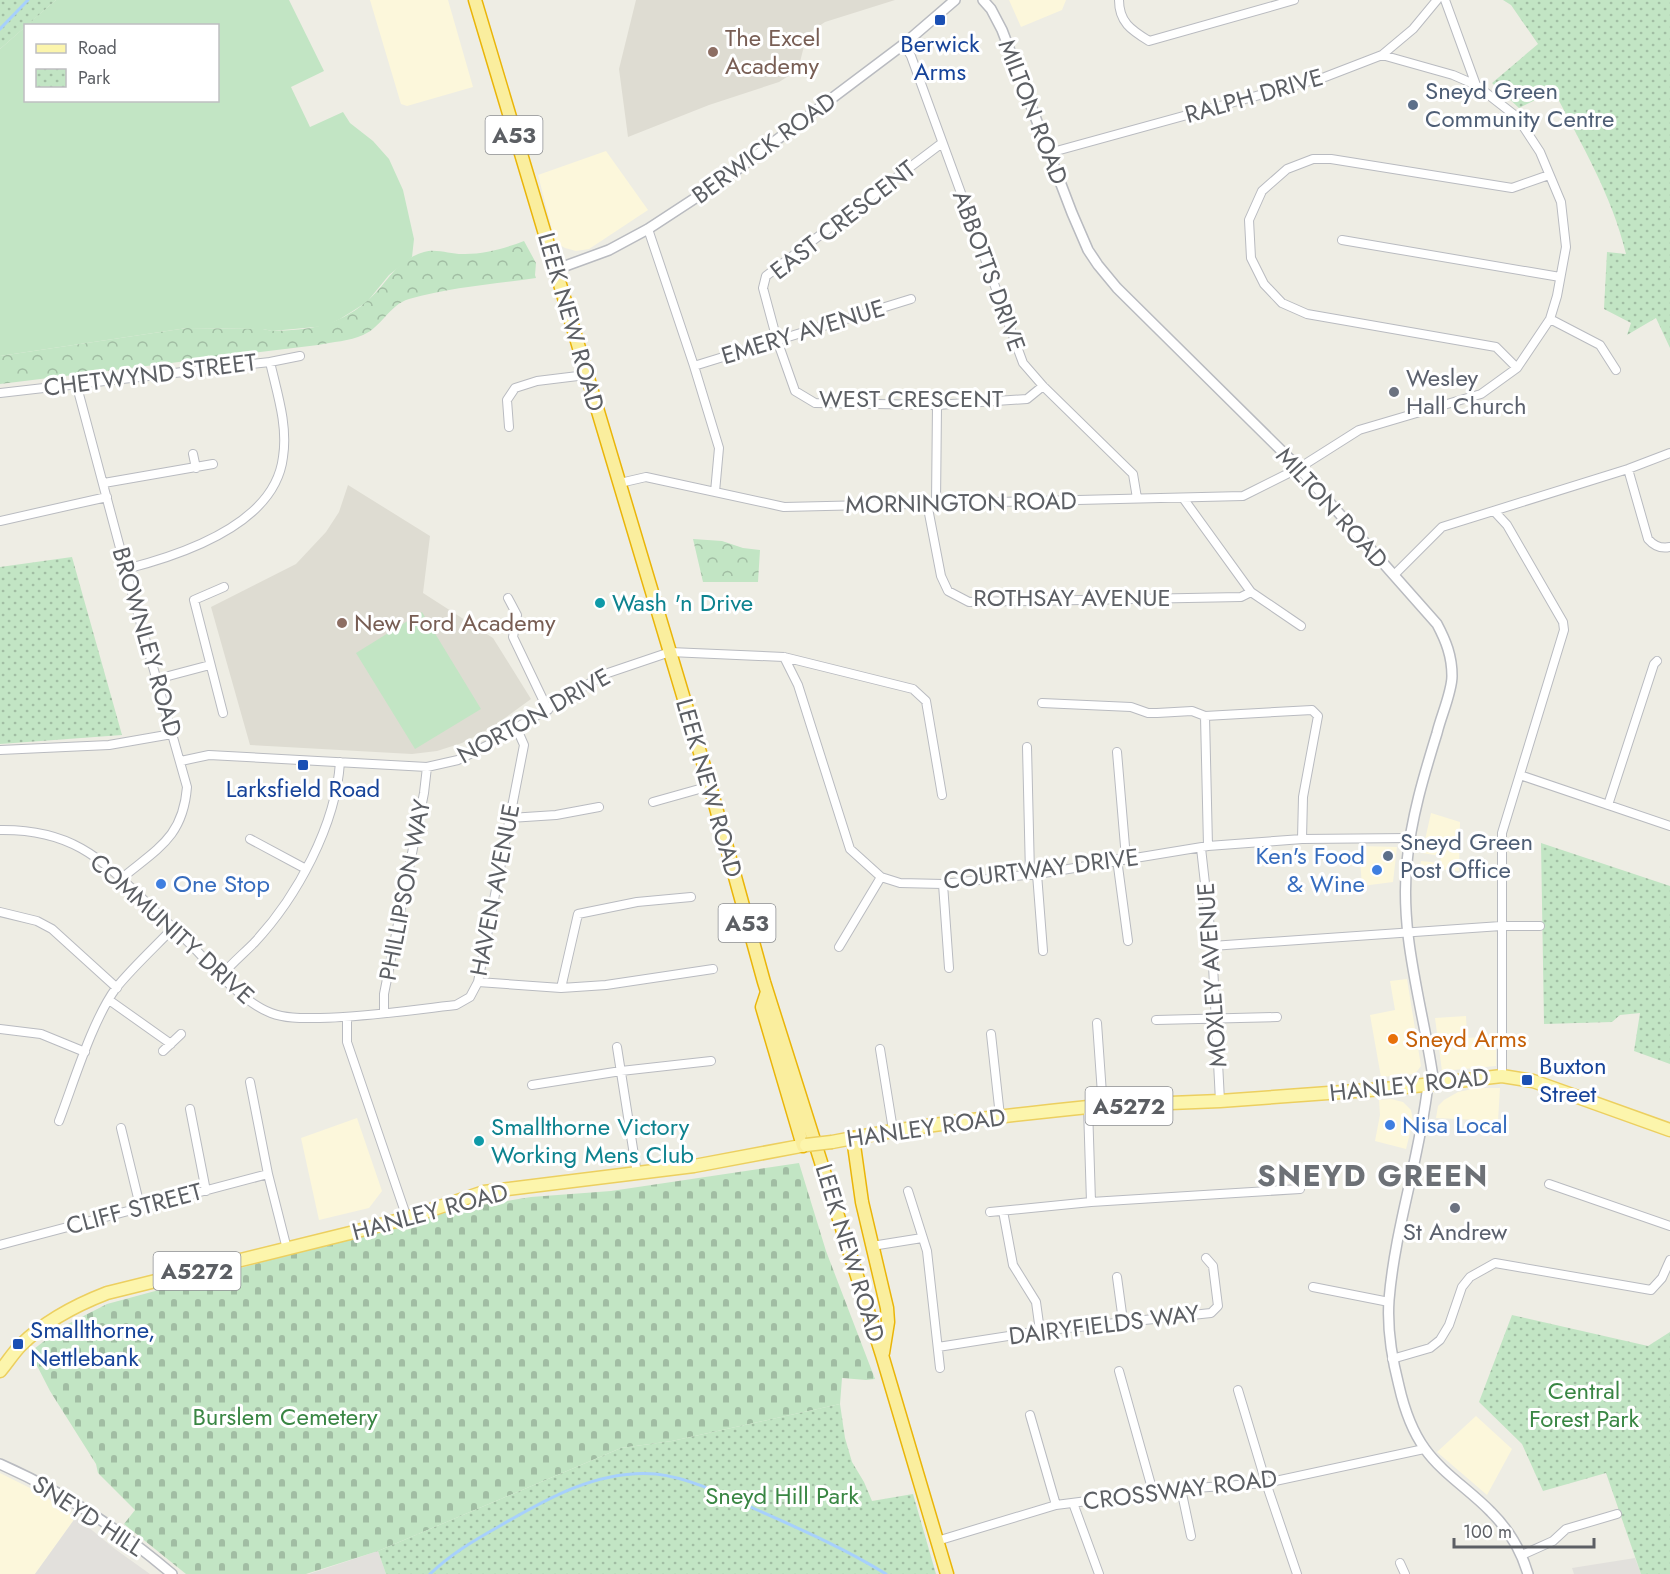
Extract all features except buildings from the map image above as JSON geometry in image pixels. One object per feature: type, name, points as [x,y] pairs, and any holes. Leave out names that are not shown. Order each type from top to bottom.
[{"type":"highway","name":"LEEK NEW ROAD","points":[[475,0],[710,786],[767,992],[882,1354],[947,1574]]},
{"type":"highway","points":[[767,992],[762,1007],[804,1145]]},
{"type":"highway","points":[[853,1138],[862,1202],[888,1322],[882,1354]]},
{"type":"main road","name":"HANLEY ROAD","points":[[0,1371],[21,1345],[72,1307],[107,1293],[407,1218],[484,1192],[637,1174],[893,1130],[1088,1107],[1220,1101],[1502,1076],[1533,1081],[1670,1130]]},
{"type":"street","name":"BERWICK ROAD","points":[[557,269],[609,250],[648,230],[726,178],[904,45],[955,0]]},
{"type":"street","name":"MILTON ROAD","points":[[983,0],[991,9],[1002,30],[1071,213],[1088,250],[1098,265],[1117,288],[1299,468],[1437,624],[1447,643],[1452,660],[1452,679],[1423,779],[1410,838],[1405,885],[1408,933],[1429,1043],[1431,1084],[1406,1195],[1389,1302],[1392,1359],[1410,1422],[1424,1449],[1441,1468],[1490,1510],[1506,1528],[1522,1555],[1528,1574]]},
{"type":"street","points":[[1119,0],[1119,12],[1129,29],[1149,41],[1294,0]]},
{"type":"street","name":"RALPH DRIVE","points":[[1049,153],[1325,77],[1382,55],[1413,29],[1437,0]]},
{"type":"street","points":[[1445,0],[1476,85]]},
{"type":"street","name":"ABBOTTS DRIVE","points":[[904,45],[911,56],[1023,363],[1043,386],[1133,474],[1137,498]]},
{"type":"street","points":[[1382,55],[1453,75],[1476,85],[1517,117],[1540,152],[1561,202],[1566,247],[1550,319],[1600,345],[1616,370]]},
{"type":"street","name":"EAST CRESCENT","points":[[777,340],[763,288],[766,276],[942,143]]},
{"type":"street","points":[[1516,368],[1496,347],[1308,314],[1282,303],[1264,284],[1251,258],[1249,220],[1262,191],[1287,169],[1313,159],[1331,159],[1512,188],[1550,175]]},
{"type":"street","points":[[648,230],[719,448],[715,492]]},
{"type":"street","points":[[1342,240],[1560,277]]},
{"type":"street","name":"EMERY AVENUE","points":[[694,366],[911,299]]},
{"type":"street","name":"MORNINGTON ROAD","points":[[620,483],[646,477],[784,507],[1243,496],[1299,468],[1359,430],[1481,394],[1516,368],[1550,319]]},
{"type":"street","name":"WEST CRESCENT","points":[[777,340],[795,391],[816,403],[938,405],[1027,399],[1043,386]]},
{"type":"street","name":"CHETWYND STREET","points":[[0,393],[270,362],[300,356]]},
{"type":"street","points":[[126,569],[169,558],[216,536],[256,509],[269,494],[282,467],[285,429],[270,362]]},
{"type":"street","points":[[509,427],[507,400],[515,388],[537,381],[586,375]]},
{"type":"street","name":"BROWNLEY ROAD","points":[[76,383],[187,787],[185,808],[176,830],[122,878]]},
{"type":"street","points":[[936,503],[938,405]]},
{"type":"street","points":[[1394,575],[1442,527],[1628,469],[1670,453]]},
{"type":"street","points":[[193,454],[196,468]]},
{"type":"street","points":[[104,483],[213,464]]},
{"type":"street","points":[[1628,469],[1648,539],[1654,546],[1670,547]]},
{"type":"street","points":[[0,521],[108,497]]},
{"type":"street","points":[[1183,498],[1251,592],[1301,626]]},
{"type":"street","name":"ROTHSAY AVENUE","points":[[927,503],[941,576],[948,591],[969,603],[1241,597],[1251,592]]},
{"type":"street","points":[[1494,511],[1507,525],[1563,622],[1564,630],[1502,833],[1502,1076]]},
{"type":"street","points":[[223,713],[194,600],[224,587]]},
{"type":"street","points":[[508,598],[517,615],[513,637],[548,710]]},
{"type":"street","points":[[670,652],[784,657],[913,689],[926,700],[942,795]]},
{"type":"street","name":"NORTON DRIVE","points":[[181,761],[209,755],[427,767],[458,760],[517,729],[604,674],[670,652]]},
{"type":"street","name":"COURTWAY DRIVE","points":[[784,657],[798,685],[850,849],[881,877],[900,883],[943,884],[1033,874],[1205,847],[1302,839],[1410,838]]},
{"type":"street","points":[[1608,805],[1654,664],[1657,661]]},
{"type":"street","points":[[158,679],[210,665]]},
{"type":"street","points":[[1042,703],[1131,707],[1157,713],[1192,711],[1205,716],[1312,710],[1318,716],[1303,797],[1302,839]]},
{"type":"street","name":"MOXLEY AVENUE","points":[[1205,716],[1205,847],[1220,1101]]},
{"type":"street","name":"HAVEN AVENUE","points":[[346,1017],[456,1005],[470,997],[476,989],[524,745],[517,729]]},
{"type":"street","points":[[0,750],[109,745],[172,734]]},
{"type":"street","points":[[1027,747],[1033,874],[1043,951]]},
{"type":"street","points":[[1117,752],[1126,858]]},
{"type":"street","points":[[221,975],[254,944],[275,918],[306,868],[322,836],[338,785],[340,762]]},
{"type":"street","name":"PHILLIPSON WAY","points":[[384,1013],[384,994],[422,804],[427,767]]},
{"type":"street","points":[[1520,775],[1670,826]]},
{"type":"street","points":[[653,802],[710,786]]},
{"type":"street","points":[[510,818],[599,807]]},
{"type":"street","name":"COMMUNITY DRIVE","points":[[0,830],[30,831],[66,840],[103,861],[255,1005],[272,1014],[292,1018],[346,1017]]},
{"type":"street","points":[[250,839],[306,868]]},
{"type":"street","points":[[1117,859],[1128,941]]},
{"type":"street","points":[[839,947],[881,877]]},
{"type":"street","points":[[943,884],[949,968]]},
{"type":"street","points":[[561,988],[578,914],[637,902],[692,897]]},
{"type":"street","points":[[0,912],[37,921],[52,928],[117,988]]},
{"type":"street","points":[[1212,946],[1501,926],[1540,926]]},
{"type":"street","points":[[59,1121],[85,1052],[109,1000],[117,988],[174,927]]},
{"type":"street","points":[[478,982],[561,988],[606,985],[713,969]]},
{"type":"street","points":[[109,1000],[171,1044]]},
{"type":"street","points":[[346,1017],[347,1042],[407,1218]]},
{"type":"street","points":[[1156,1020],[1277,1017]]},
{"type":"street","points":[[1097,1023],[1103,1108]]},
{"type":"street","points":[[0,1029],[41,1034],[85,1052]]},
{"type":"street","points":[[163,1051],[181,1034]]},
{"type":"street","points":[[991,1034],[1000,1116]]},
{"type":"street","points":[[617,1047],[637,1174]]},
{"type":"street","points":[[880,1049],[893,1130]]},
{"type":"street","points":[[532,1085],[621,1071],[711,1061]]},
{"type":"street","points":[[250,1082],[268,1174],[287,1249]]},
{"type":"street","points":[[1088,1107],[1091,1202]]},
{"type":"street","points":[[190,1109],[206,1191]]},
{"type":"street","points":[[121,1128],[140,1206]]},
{"type":"street","name":"CLIFF STREET","points":[[0,1245],[140,1206],[268,1174]]},
{"type":"street","points":[[1549,1184],[1670,1226]]},
{"type":"street","points":[[990,1212],[1091,1202],[1300,1190]]},
{"type":"street","points":[[908,1191],[927,1251],[940,1368]]},
{"type":"street","points":[[1003,1211],[1012,1265],[1036,1302],[1040,1331]]},
{"type":"street","points":[[872,1246],[922,1238]]},
{"type":"street","name":"DAIRYFIELDS WAY","points":[[938,1347],[1040,1331],[1211,1313],[1218,1306],[1213,1266],[1206,1258]]},
{"type":"street","points":[[1392,1359],[1430,1348],[1440,1340],[1449,1325],[1462,1287],[1470,1277],[1495,1263],[1651,1290],[1662,1278],[1670,1260]]},
{"type":"street","points":[[1117,1277],[1123,1321]]},
{"type":"street","points":[[1313,1287],[1389,1302]]},
{"type":"street","points":[[1119,1371],[1153,1492]]},
{"type":"street","points":[[1238,1390],[1297,1574]]},
{"type":"street","points":[[1030,1415],[1056,1505]]},
{"type":"street","name":"CROSSWAY ROAD","points":[[937,1541],[1056,1505],[1181,1489],[1266,1483],[1424,1449]]},
{"type":"street","name":"SNEYD HILL","points":[[0,1464],[36,1479],[76,1502],[137,1544],[172,1574]]},
{"type":"street","points":[[1181,1489],[1191,1536]]},
{"type":"street","points":[[1073,1503],[1099,1574]]},
{"type":"street","points":[[1522,1555],[1552,1541],[1566,1529],[1617,1514]]},
{"type":"street","points":[[1400,1563],[1405,1574]]},
{"type":"shaded area","points":[[370,0],[448,0],[473,87],[407,106],[401,104]]},
{"type":"shaded area","name":"The Excel Academy","points":[[636,0],[895,0],[825,22],[807,34],[798,70],[779,82],[709,105],[628,137],[619,69]]},
{"type":"shaded area","points":[[1009,0],[1066,0],[1062,10],[1021,27]]},
{"type":"shaded area","points":[[606,151],[648,210],[589,249],[576,251],[565,248],[558,244],[554,237],[538,175]]},
{"type":"shaded area","name":"New Ford Academy","points":[[348,485],[430,536],[423,593],[493,638],[531,699],[491,728],[462,743],[437,751],[412,754],[250,745],[211,607],[296,564],[326,532],[339,512]]},
{"type":"shaded area","points":[[1431,813],[1460,822],[1459,871],[1420,867],[1421,861],[1440,863],[1441,856],[1422,853]]},
{"type":"shaded area","points":[[1359,846],[1397,847],[1393,882],[1362,886]]},
{"type":"shaded area","points":[[1407,979],[1421,1066],[1415,1074],[1381,1077],[1370,1015],[1395,1010],[1390,981]]},
{"type":"shaded area","points":[[1466,1016],[1467,1038],[1496,1036],[1496,1066],[1442,1071],[1435,1018]]},
{"type":"shaded area","points":[[1477,1088],[1500,1088],[1498,1121],[1436,1118],[1438,1106],[1444,1100],[1458,1092]]},
{"type":"shaded area","points":[[1391,1099],[1403,1102],[1411,1110],[1413,1121],[1406,1149],[1375,1141],[1380,1115],[1379,1100]]},
{"type":"shaded area","points":[[357,1118],[382,1191],[369,1208],[319,1220],[301,1138]]},
{"type":"shaded area","points":[[1476,1416],[1512,1449],[1487,1495],[1437,1452]]},
{"type":"shaded area","points":[[0,1473],[36,1491],[76,1517],[35,1574],[0,1574]]},
{"type":"shaded area","points":[[76,1517],[115,1549],[150,1574],[35,1574]]},
{"type":"shaded area","points":[[378,1551],[386,1574],[309,1574]]},
{"type":"shaded area","points":[[1635,1558],[1641,1574],[1574,1574],[1572,1568]]},
{"type":"green space","points":[[0,0],[56,0],[29,24],[24,24],[24,28],[0,49]]},
{"type":"green space","points":[[56,0],[289,0],[324,71],[291,87],[310,127],[343,112],[350,123],[373,141],[389,159],[403,190],[414,239],[412,257],[389,275],[367,302],[326,326],[272,331],[187,328],[0,356],[0,49],[24,28],[24,102],[219,102],[219,24],[28,24]]},
{"type":"green space","points":[[1503,0],[1670,0],[1670,348],[1656,318],[1627,335],[1631,323],[1604,309],[1607,252],[1626,254],[1604,190],[1554,91],[1519,108],[1492,83],[1538,44],[1511,5]]},
{"type":"green space","points":[[524,241],[536,263],[536,278],[456,289],[409,299],[396,306],[370,331],[352,339],[0,384],[0,356],[187,328],[298,330],[333,322],[366,302],[398,267],[414,256],[429,251],[480,253]]},
{"type":"green space","points":[[693,539],[722,541],[743,548],[760,550],[758,582],[703,582]]},
{"type":"green space","points":[[72,557],[122,735],[0,744],[0,567]]},
{"type":"green space","points":[[422,612],[481,709],[415,749],[356,653]]},
{"type":"green space","points":[[1541,843],[1670,886],[1670,1064],[1634,1051],[1640,1013],[1620,1015],[1612,1022],[1544,1024]]},
{"type":"green space","name":"Burslem Cemetery","points":[[799,1163],[826,1251],[875,1379],[842,1378],[840,1404],[672,1441],[621,1448],[378,1551],[306,1574],[186,1574],[124,1524],[135,1510],[98,1473],[96,1464],[50,1391],[30,1352],[64,1326],[107,1304],[463,1208],[531,1197],[611,1191]]},
{"type":"green space","name":"Central Forest Park","points":[[1512,1315],[1648,1346],[1670,1332],[1670,1574],[1641,1574],[1606,1473],[1543,1491],[1522,1444],[1479,1402]]},
{"type":"green space","name":"Sneyd Hill Park","points":[[840,1404],[845,1438],[852,1462],[872,1501],[913,1494],[936,1574],[386,1574],[378,1551],[621,1448],[672,1441]]},
{"type":"waterway","points":[[0,29],[28,0]]},
{"type":"waterway","points":[[430,1574],[471,1543],[516,1516],[554,1497],[593,1481],[635,1474],[669,1476],[707,1488],[822,1539],[886,1574]]},
{"type":"place","name":"Berwick Arms","points":[[940,20]]},
{"type":"place","name":"The Excel Academy","points":[[713,52]]},
{"type":"place","name":"Sneyd Green Community Centre","points":[[1413,105]]},
{"type":"place","name":"Wesley Hall Church","points":[[1394,392]]},
{"type":"place","name":"Wash 'n Drive","points":[[600,603]]},
{"type":"place","name":"New Ford Academy","points":[[342,623]]},
{"type":"place","name":"Larksfield Road","points":[[303,765]]},
{"type":"place","name":"Sneyd Green Post Office","points":[[1388,856]]},
{"type":"place","name":"Ken's Food & Wine","points":[[1377,870]]},
{"type":"place","name":"One Stop","points":[[161,884]]},
{"type":"place","name":"Sneyd Arms","points":[[1393,1039]]},
{"type":"place","name":"Buxton Street","points":[[1527,1080]]},
{"type":"place","name":"Nisa Local","points":[[1390,1125]]},
{"type":"place","name":"Smallthorne Victory Working Mens Club","points":[[479,1141]]},
{"type":"place","name":"St Andrew","points":[[1455,1208]]},
{"type":"place","name":"Smallthorne, Nettlebank","points":[[18,1344]]},
{"type":"district","name":"SNEYD GREEN","points":[[1373,1176]]}]
